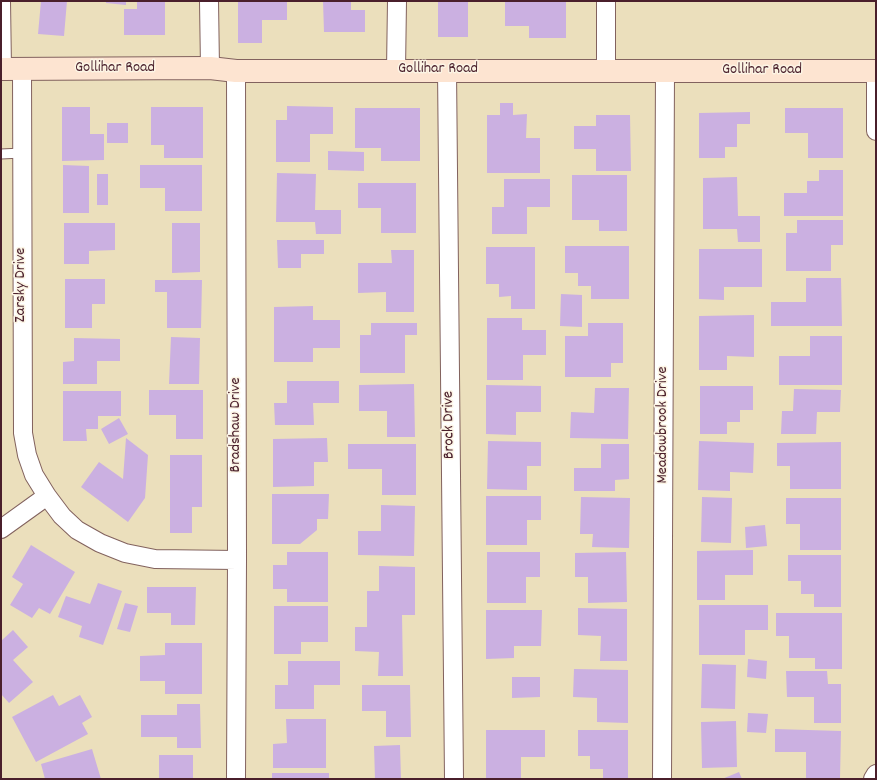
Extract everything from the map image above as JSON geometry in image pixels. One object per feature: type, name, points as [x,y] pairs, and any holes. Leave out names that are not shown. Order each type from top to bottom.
[{"type":"street","name":"Zarsky Drive","points":[[1,1],[8,69],[22,153],[23,433],[27,455],[34,475],[62,516],[77,530],[100,543],[125,552],[155,559],[237,560]]},
{"type":"street","points":[[209,1],[210,68]]},
{"type":"street","points":[[396,70],[397,1]]},
{"type":"street","points":[[606,1],[606,71]]},
{"type":"street","name":"Gollihar Road","points":[[8,69],[210,68],[236,70],[876,72]]},
{"type":"street","name":"Bradshaw Drive","points":[[236,70],[236,779]]},
{"type":"street","name":"Brock Drive","points":[[447,70],[454,779]]},
{"type":"street","name":"Meadowbrook Drive","points":[[662,779],[665,71]]},
{"type":"street","points":[[876,72],[876,131]]},
{"type":"street","points":[[1,529],[47,496]]},
{"type":"street","points":[[872,779],[876,774]]},
{"type":"lane","points":[[1,154],[22,153]]},
{"type":"building","points":[[41,1],[67,1],[64,36],[38,34]]},
{"type":"building","points":[[106,1],[126,1],[126,5],[106,3]]},
{"type":"building","points":[[137,1],[165,1],[165,35],[124,35],[124,9],[137,9]]},
{"type":"building","points":[[238,1],[287,1],[287,20],[262,20],[262,43],[238,43]]},
{"type":"building","points":[[323,1],[351,1],[351,10],[365,10],[365,32],[324,32]]},
{"type":"building","points":[[438,1],[468,1],[468,37],[438,37]]},
{"type":"building","points":[[566,1],[566,38],[529,38],[529,26],[505,26],[505,2]]},
{"type":"building","points":[[500,103],[513,103],[513,115],[527,114],[526,138],[540,138],[540,173],[487,173],[487,115],[500,115]]},
{"type":"building","points":[[287,106],[333,107],[333,134],[310,134],[310,162],[276,162],[276,120],[287,120]]},
{"type":"building","points":[[62,107],[90,107],[90,134],[104,134],[104,160],[62,161]]},
{"type":"building","points":[[151,107],[203,107],[203,158],[164,158],[164,145],[151,145]]},
{"type":"building","points":[[355,108],[420,108],[420,161],[381,161],[381,148],[355,148]]},
{"type":"building","points":[[785,108],[843,108],[843,158],[808,158],[808,133],[785,133]]},
{"type":"building","points":[[750,112],[750,124],[737,124],[737,147],[725,147],[725,158],[699,158],[699,113]]},
{"type":"building","points":[[596,115],[630,115],[631,171],[596,171],[596,149],[574,149],[574,126],[596,126]]},
{"type":"building","points":[[107,123],[128,123],[128,143],[107,143]]},
{"type":"building","points":[[328,151],[364,152],[364,171],[328,170]]},
{"type":"building","points":[[63,165],[89,166],[89,213],[63,213]]},
{"type":"building","points":[[140,165],[202,165],[202,211],[165,211],[165,188],[140,188]]},
{"type":"building","points":[[819,170],[843,170],[843,216],[784,216],[784,193],[807,193],[807,181],[819,181]]},
{"type":"building","points":[[277,173],[316,174],[315,210],[341,210],[341,234],[316,234],[315,222],[276,222]]},
{"type":"building","points":[[97,174],[108,174],[108,205],[97,205]]},
{"type":"building","points":[[572,175],[627,175],[627,231],[599,231],[599,220],[572,220]]},
{"type":"building","points":[[737,177],[738,216],[760,216],[760,242],[738,242],[737,229],[703,229],[703,178]]},
{"type":"building","points":[[504,179],[550,179],[550,207],[527,207],[527,234],[492,234],[492,207],[504,207]]},
{"type":"building","points":[[358,183],[416,183],[416,233],[381,233],[381,208],[358,208]]},
{"type":"building","points":[[797,220],[843,220],[843,245],[831,245],[831,271],[786,271],[786,233],[797,233]]},
{"type":"building","points":[[64,223],[115,223],[115,250],[89,251],[89,264],[64,264]]},
{"type":"building","points":[[172,223],[200,223],[200,272],[172,273]]},
{"type":"building","points":[[277,240],[324,240],[324,254],[301,254],[301,268],[278,268]]},
{"type":"building","points":[[565,246],[629,246],[629,299],[591,299],[591,286],[578,286],[578,273],[565,273]]},
{"type":"building","points":[[486,247],[535,247],[535,309],[511,309],[511,296],[499,297],[499,284],[486,284]]},
{"type":"building","points":[[699,249],[762,249],[762,287],[724,287],[724,300],[699,299]]},
{"type":"building","points":[[391,250],[414,250],[414,312],[386,312],[386,292],[358,293],[358,263],[392,263]]},
{"type":"building","points":[[806,278],[841,278],[842,326],[771,326],[771,302],[806,302]]},
{"type":"building","points":[[65,279],[105,279],[105,304],[92,304],[92,328],[65,328]]},
{"type":"building","points":[[155,280],[202,280],[201,328],[167,328],[167,292],[155,292]]},
{"type":"building","points":[[561,294],[582,295],[582,327],[560,326]]},
{"type":"building","points":[[313,306],[313,320],[340,320],[340,348],[313,348],[313,362],[274,362],[274,307]]},
{"type":"building","points":[[754,315],[754,357],[727,356],[727,370],[699,370],[699,316]]},
{"type":"building","points":[[487,318],[522,318],[522,330],[546,330],[546,355],[523,355],[523,380],[487,380]]},
{"type":"building","points":[[371,323],[417,323],[417,335],[405,335],[405,373],[360,373],[360,335],[371,335]]},
{"type":"building","points":[[588,323],[623,323],[623,363],[611,363],[611,377],[565,377],[565,336],[588,336]]},
{"type":"building","points":[[810,336],[842,336],[842,385],[779,385],[779,356],[810,356]]},
{"type":"building","points":[[171,337],[200,338],[199,384],[169,384]]},
{"type":"building","points":[[74,338],[120,339],[120,361],[97,361],[97,384],[63,384],[63,362],[74,361]]},
{"type":"building","points":[[287,381],[339,381],[339,403],[313,403],[314,425],[275,425],[274,403],[287,403]]},
{"type":"building","points":[[414,384],[415,437],[387,437],[387,411],[359,411],[359,385]]},
{"type":"building","points":[[486,385],[541,386],[541,412],[516,412],[516,435],[486,434]]},
{"type":"building","points":[[700,386],[753,386],[753,410],[740,410],[740,422],[727,422],[727,434],[700,434]]},
{"type":"building","points":[[595,388],[629,388],[628,439],[570,438],[571,412],[594,413]]},
{"type":"building","points":[[794,389],[841,390],[840,412],[817,412],[816,434],[781,434],[782,411],[793,411]]},
{"type":"building","points":[[149,390],[203,390],[203,439],[176,439],[176,415],[149,415]]},
{"type":"building","points":[[63,391],[121,391],[121,416],[98,416],[98,429],[86,429],[87,441],[63,441]]},
{"type":"building","points":[[119,418],[128,434],[109,444],[101,429]]},
{"type":"building","points":[[126,438],[148,455],[145,498],[128,522],[81,487],[99,462],[123,479]]},
{"type":"building","points":[[327,438],[328,462],[314,462],[314,486],[273,487],[273,439]]},
{"type":"building","points":[[488,441],[541,442],[541,466],[527,466],[527,490],[487,489]]},
{"type":"building","points":[[699,441],[754,443],[753,473],[730,472],[730,491],[698,490]]},
{"type":"building","points":[[841,442],[841,489],[790,489],[790,466],[777,466],[777,443]]},
{"type":"building","points":[[348,444],[416,444],[416,495],[382,495],[382,469],[348,469]]},
{"type":"building","points":[[601,444],[629,444],[629,479],[615,480],[615,491],[574,491],[574,468],[601,468]]},
{"type":"building","points":[[170,455],[202,455],[202,507],[192,507],[192,533],[170,533]]},
{"type":"building","points":[[272,494],[329,494],[328,519],[317,519],[317,530],[300,544],[272,544]]},
{"type":"building","points":[[486,496],[541,496],[541,520],[527,520],[527,545],[486,545]]},
{"type":"building","points":[[581,497],[630,498],[629,548],[592,547],[593,534],[580,534]]},
{"type":"building","points":[[702,497],[732,498],[731,543],[701,542]]},
{"type":"building","points":[[786,498],[841,498],[841,550],[800,550],[800,524],[786,524]]},
{"type":"building","points":[[381,505],[415,506],[414,556],[358,555],[358,531],[381,531]]},
{"type":"building","points":[[765,525],[767,546],[746,548],[745,527]]},
{"type":"building","points":[[31,545],[75,572],[50,614],[39,608],[32,618],[10,605],[23,584],[12,577]]},
{"type":"building","points":[[753,550],[753,575],[725,575],[725,600],[697,600],[697,551]]},
{"type":"building","points":[[287,552],[328,552],[328,602],[287,602],[287,589],[273,589],[273,565],[287,565]]},
{"type":"building","points":[[487,552],[540,552],[540,577],[526,577],[526,603],[487,603]]},
{"type":"building","points":[[626,552],[627,602],[588,603],[588,577],[575,577],[575,553]]},
{"type":"building","points":[[788,555],[841,555],[841,607],[814,607],[814,594],[801,594],[801,581],[788,581]]},
{"type":"building","points":[[379,566],[415,567],[415,615],[402,615],[403,676],[378,676],[379,652],[355,651],[355,627],[367,627],[367,591],[379,591]]},
{"type":"building","points":[[98,583],[122,591],[103,645],[79,637],[82,626],[58,617],[66,596],[90,604]]},
{"type":"building","points":[[147,587],[196,587],[195,625],[171,625],[171,613],[147,613]]},
{"type":"building","points":[[125,603],[138,606],[130,632],[117,629]]},
{"type":"building","points":[[699,605],[768,605],[768,630],[745,630],[745,655],[699,655]]},
{"type":"building","points":[[274,606],[328,606],[328,642],[301,642],[301,654],[274,654]]},
{"type":"building","points":[[578,608],[627,609],[627,661],[600,661],[601,636],[578,635]]},
{"type":"building","points":[[486,610],[542,610],[541,646],[514,646],[514,658],[486,659]]},
{"type":"building","points":[[776,613],[842,613],[842,669],[815,669],[815,658],[789,658],[789,636],[776,636]]},
{"type":"building","points":[[13,630],[28,647],[13,660],[33,682],[9,703],[1,694],[1,641]]},
{"type":"building","points":[[165,643],[202,643],[202,694],[165,694],[165,681],[140,681],[140,656],[165,655]]},
{"type":"building","points":[[748,659],[767,661],[766,679],[747,677]]},
{"type":"building","points":[[288,661],[340,661],[340,685],[314,685],[314,709],[275,709],[275,685],[288,685]]},
{"type":"building","points":[[702,664],[736,665],[735,709],[701,708]]},
{"type":"building","points":[[574,669],[628,670],[628,723],[597,722],[597,698],[573,697]]},
{"type":"building","points":[[786,671],[827,671],[828,684],[841,684],[841,723],[814,723],[814,697],[787,697]]},
{"type":"building","points":[[512,677],[540,677],[540,697],[512,698]]},
{"type":"building","points":[[362,685],[410,685],[411,737],[386,737],[386,711],[362,711]]},
{"type":"building","points":[[53,695],[59,706],[80,695],[92,717],[82,723],[88,734],[36,762],[12,717]]},
{"type":"building","points":[[177,704],[200,704],[201,748],[177,748],[177,737],[141,737],[141,715],[177,715]]},
{"type":"building","points":[[748,713],[768,714],[766,733],[747,732]]},
{"type":"building","points":[[286,719],[326,719],[326,768],[273,768],[273,744],[287,743]]},
{"type":"building","points":[[736,721],[737,767],[702,768],[701,722]]},
{"type":"building","points":[[775,729],[841,731],[840,779],[806,779],[806,752],[775,752]]},
{"type":"building","points":[[486,730],[545,730],[545,757],[521,757],[521,779],[486,779]]},
{"type":"building","points":[[578,730],[628,730],[628,779],[603,779],[603,769],[590,769],[590,756],[578,756]]},
{"type":"building","points":[[400,745],[401,779],[375,779],[374,746]]},
{"type":"building","points":[[92,749],[101,779],[45,779],[41,764]]},
{"type":"building","points":[[159,755],[193,755],[193,779],[159,779]]},
{"type":"building","points":[[739,772],[742,779],[722,779]]},
{"type":"building","points":[[272,773],[329,773],[329,779],[272,779]]}]
